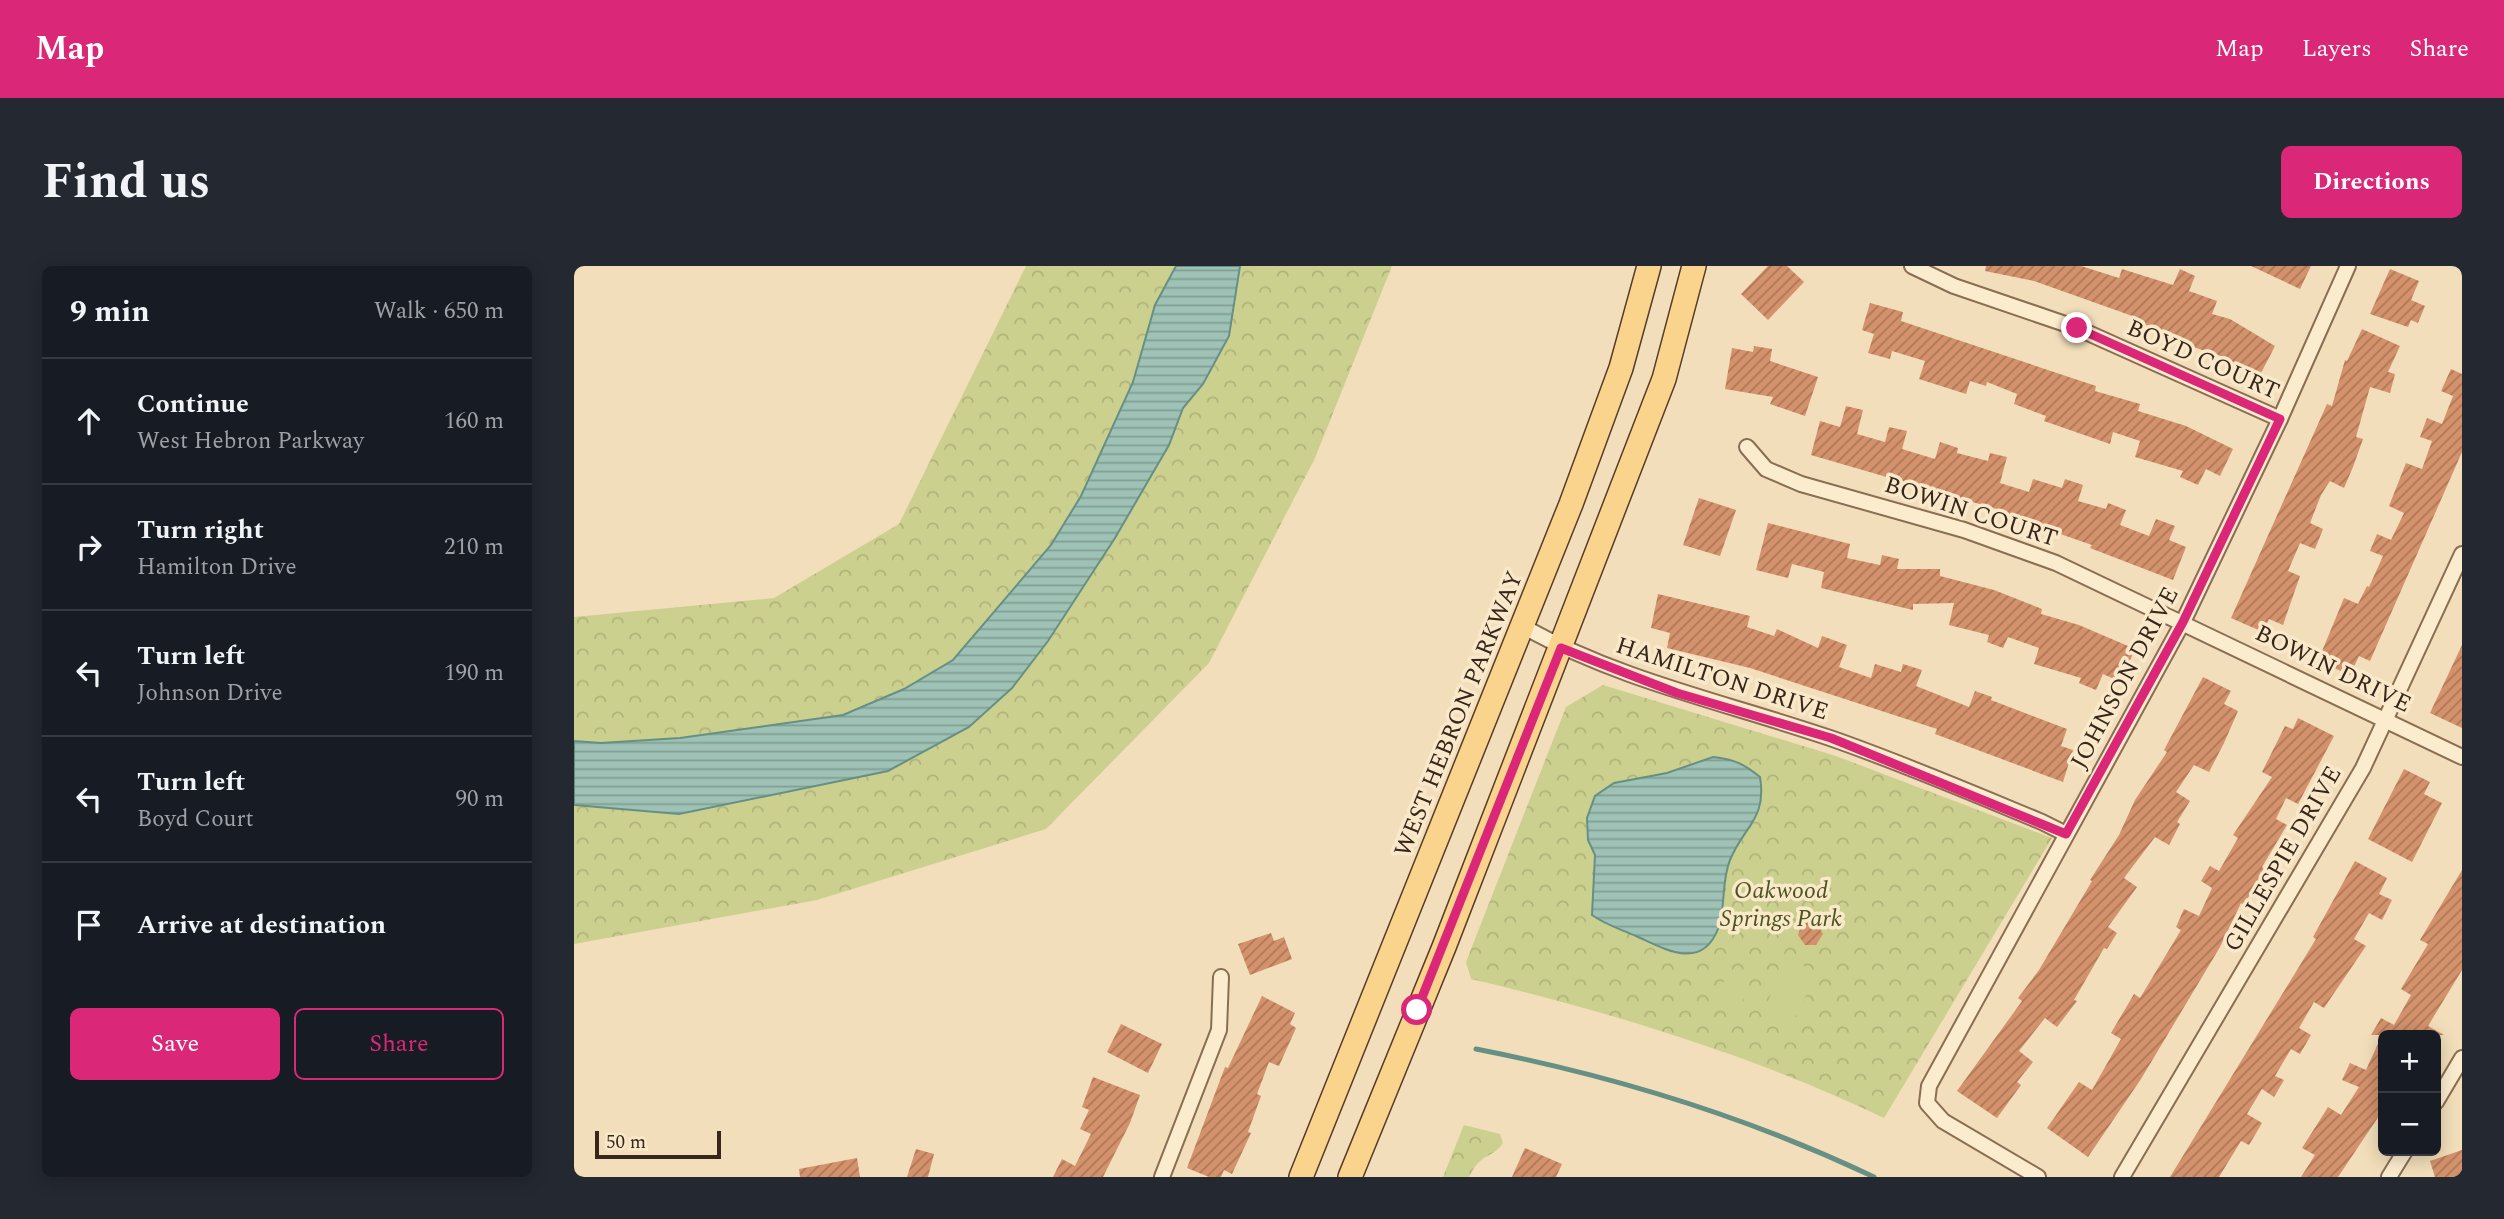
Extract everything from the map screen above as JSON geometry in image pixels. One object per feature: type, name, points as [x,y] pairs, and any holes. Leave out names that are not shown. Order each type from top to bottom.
[{"type":"main road","name":"WEST HEBRON PARKWAY","points":[[1301,1177],[1522,626],[1621,368],[1649,266]]},
{"type":"main road","points":[[1350,1177],[1561,648],[1664,379],[1694,266]]},
{"type":"street","name":"BOYD COURT","points":[[1912,266],[1954,286],[2077,328],[2280,419]]},
{"type":"street","name":"JOHNSON DRIVE","points":[[2038,1177],[1943,1121],[1927,1103],[1928,1086],[2183,622],[2280,419],[2348,266]]},
{"type":"street","name":"BOWIN COURT","points":[[1747,447],[1766,469],[1790,479],[1964,530],[2056,563],[2183,622]]},
{"type":"street","name":"GILLESPIE DRIVE","points":[[2122,1177],[2311,859],[2387,720],[2462,554]]},
{"type":"street","name":"BOWIN DRIVE","points":[[2183,622],[2462,757]]},
{"type":"street","name":"HAMILTON DRIVE","points":[[1522,626],[1561,648],[1677,693],[1831,738],[2066,834]]},
{"type":"street","points":[[1162,1177],[1219,1030],[1221,976]]},
{"type":"street","points":[[2441,1094],[2462,1058]]},
{"type":"street","points":[[2389,1177],[2402,1156]]},
{"type":"green space","points":[[1026,266],[1392,266],[1315,458],[1209,663],[1046,829],[817,900],[574,944],[574,617],[774,598],[899,524]]},
{"type":"green space","name":"Oakwood Springs Park","points":[[1603,685],[1836,756],[2052,838],[1884,1118],[1785,1075],[1681,1038],[1575,1006],[1471,979],[1466,962],[1566,707]]},
{"type":"green space","points":[[1790,959],[1818,973],[1792,1022],[1764,1008]]},
{"type":"green space","points":[[1726,975],[1748,982],[1741,1006],[1718,999]]},
{"type":"green space","points":[[1464,1125],[1500,1134],[1503,1143],[1478,1163],[1469,1177],[1443,1177]]},
{"type":"water","points":[[1176,266],[1240,266],[1229,336],[1203,384],[1183,408],[1169,445],[1115,538],[1048,641],[1012,688],[969,727],[888,771],[679,814],[574,805],[574,741],[601,743],[680,738],[843,715],[904,689],[953,660],[1051,545],[1081,496],[1133,382],[1155,305]]},
{"type":"water","points":[[1713,757],[1744,765],[1754,772],[1760,777],[1761,791],[1753,822],[1730,860],[1725,877],[1720,921],[1711,942],[1702,950],[1681,953],[1658,946],[1592,915],[1595,855],[1588,840],[1587,818],[1595,796],[1614,783],[1667,773]]},
{"type":"building","points":[[1768,266],[1787,266],[1804,282],[1768,320],[1741,294]]},
{"type":"building","points":[[1986,266],[2081,266],[2119,278],[2122,269],[2173,285],[2180,269],[2195,276],[2189,291],[2217,301],[2212,314],[2230,319],[2275,346],[2259,377],[2221,356],[2181,343],[2182,340],[2136,321],[2138,318],[2034,281],[1985,271]]},
{"type":"building","points":[[2251,266],[2311,266],[2300,289]]},
{"type":"building","points":[[2390,269],[2419,281],[2411,300],[2425,306],[2418,323],[2411,320],[2408,327],[2370,314]]},
{"type":"building","points":[[1870,303],[1903,312],[1901,321],[2096,386],[2095,391],[2140,404],[2138,411],[2186,426],[2233,449],[2220,476],[2206,469],[2198,485],[2180,477],[2183,471],[2135,457],[2140,441],[2113,432],[2110,444],[2044,421],[2046,416],[2014,404],[2017,394],[1987,382],[1986,386],[1970,381],[1966,394],[1919,379],[1925,361],[1892,351],[1890,359],[1868,353],[1874,334],[1862,330]]},
{"type":"building","points":[[2362,329],[2400,346],[2388,372],[2395,374],[2390,393],[2370,387],[2356,437],[2363,439],[2344,488],[2330,481],[2321,495],[2310,523],[2323,529],[2315,549],[2300,543],[2288,571],[2300,576],[2283,625],[2269,619],[2263,632],[2231,618],[2327,404],[2332,406],[2345,360],[2347,361]]},
{"type":"building","points":[[1754,346],[1772,349],[1770,361],[1818,377],[1805,416],[1770,404],[1773,397],[1725,389],[1732,348],[1753,352]]},
{"type":"building","points":[[2451,369],[2462,374],[2462,452],[2370,661],[2359,656],[2350,675],[2318,661],[2344,598],[2358,604],[2367,586],[2369,587],[2383,556],[2370,551],[2377,534],[2391,540],[2404,513],[2389,506],[2406,463],[2422,469],[2432,441],[2420,437],[2427,418],[2442,424],[2453,396],[2441,391]]},
{"type":"building","points":[[1846,406],[1863,410],[1857,434],[1885,442],[1889,427],[1907,431],[1902,449],[1935,459],[1940,442],[1958,448],[1957,453],[1988,461],[1990,453],[2007,457],[2000,483],[2029,492],[2033,479],[2062,488],[2065,479],[2083,485],[2078,501],[2106,509],[2108,503],[2126,510],[2120,525],[2149,536],[2156,519],[2175,526],[2169,540],[2186,547],[2173,580],[2090,548],[2092,545],[1999,513],[2000,510],[1811,455],[1820,421],[1840,427]]},
{"type":"building","points":[[1699,498],[1736,510],[1720,556],[1683,545]]},
{"type":"building","points":[[1768,523],[1850,544],[1847,558],[1880,565],[1882,555],[1899,559],[1897,569],[1940,569],[1940,576],[1994,590],[2042,609],[2041,614],[2079,625],[2135,649],[2121,682],[2103,674],[2096,690],[2079,683],[2081,678],[2034,664],[2039,648],[2008,637],[2003,648],[1987,642],[1989,635],[1949,625],[1954,603],[1913,604],[1913,610],[1821,588],[1824,572],[1792,564],[1788,578],[1756,570]]},
{"type":"building","points":[[1658,594],[1750,616],[1747,627],[1774,636],[1777,629],[1818,648],[1822,636],[1847,645],[1839,667],[1871,678],[1875,664],[1901,672],[1903,664],[1922,670],[1916,686],[1969,707],[1975,691],[1992,697],[1991,700],[2067,729],[2061,746],[2073,750],[2063,782],[1935,734],[1937,729],[1750,668],[1667,648],[1670,633],[1651,628]]},
{"type":"building","points":[[2462,645],[2462,728],[2430,713]]},
{"type":"building","points":[[2203,677],[2231,691],[2224,704],[2238,711],[2224,743],[2209,772],[2194,765],[2176,792],[2190,801],[2177,822],[2180,824],[2169,845],[2155,837],[2124,878],[2137,887],[2108,927],[2117,933],[2107,949],[2104,948],[2074,1000],[2077,1001],[2057,1027],[2045,1018],[2019,1051],[2033,1062],[2017,1082],[2021,1085],[1997,1118],[1957,1091],[2022,1001],[2018,998],[2039,970],[2119,835],[2135,800],[2167,752],[2164,750]]},
{"type":"building","points":[[2298,718],[2334,736],[2298,804],[2286,798],[2276,819],[2287,825],[2262,867],[2264,869],[2244,905],[2241,903],[2220,947],[2141,1079],[2088,1157],[2047,1128],[2079,1082],[2092,1090],[2121,1039],[2111,1033],[2134,994],[2140,998],[2181,930],[2176,927],[2184,909],[2199,916],[2212,888],[2201,881],[2210,866],[2219,871],[2238,838],[2233,835],[2272,777],[2262,772],[2285,726],[2293,729]]},
{"type":"building","points":[[2404,769],[2430,782],[2424,794],[2442,803],[2412,862],[2368,839]]},
{"type":"building","points":[[2355,861],[2387,878],[2379,894],[2392,900],[2382,920],[2369,913],[2354,939],[2366,946],[2324,1008],[2314,1002],[2299,1028],[2311,1035],[2300,1054],[2291,1049],[2275,1076],[2284,1080],[2274,1097],[2262,1089],[2247,1114],[2262,1123],[2249,1145],[2241,1141],[2219,1177],[2170,1177],[2316,939],[2313,937]]},
{"type":"building","points":[[2462,870],[2462,970],[2428,1026],[2435,1030],[2378,1030],[2378,1035],[2371,1035],[2381,1018],[2394,1025],[2411,995],[2401,989],[2428,944],[2420,940]]},
{"type":"building","points":[[1816,922],[1823,934],[1816,945],[1805,945],[1798,935],[1802,923]]},
{"type":"building","points":[[1271,933],[1274,941],[1284,937],[1292,959],[1250,975],[1238,944]]},
{"type":"building","points":[[1262,996],[1295,1013],[1290,1024],[1296,1028],[1279,1066],[1269,1062],[1257,1094],[1261,1096],[1248,1132],[1251,1133],[1232,1174],[1224,1170],[1221,1177],[1209,1177],[1187,1168],[1225,1067],[1228,1068]]},
{"type":"building","points":[[1121,1024],[1162,1044],[1148,1073],[1107,1052]]},
{"type":"building","points":[[2378,1044],[2378,1117],[2338,1177],[2301,1177],[2315,1155],[2302,1148],[2328,1107],[2341,1115],[2359,1087],[2342,1080],[2350,1063],[2366,1070]]},
{"type":"building","points":[[1093,1077],[1140,1095],[1130,1123],[1103,1177],[1053,1177],[1062,1159],[1075,1166],[1091,1134],[1080,1129],[1089,1110],[1082,1107]]},
{"type":"building","points":[[1525,1148],[1562,1164],[1556,1177],[1512,1177]]},
{"type":"building","points":[[916,1149],[934,1154],[928,1177],[907,1177]]},
{"type":"building","points":[[2462,1150],[2462,1177],[2435,1177],[2430,1161]]},
{"type":"building","points":[[857,1158],[860,1177],[800,1177],[799,1169]]},
{"type":"waterway","points":[[1476,1049],[1579,1072],[1680,1101],[1778,1135],[1874,1177]]},
{"type":"route","points":[[1417,1010],[1561,648],[1677,693],[1831,738],[2066,834],[2183,622],[2280,419],[2077,328]]}]
